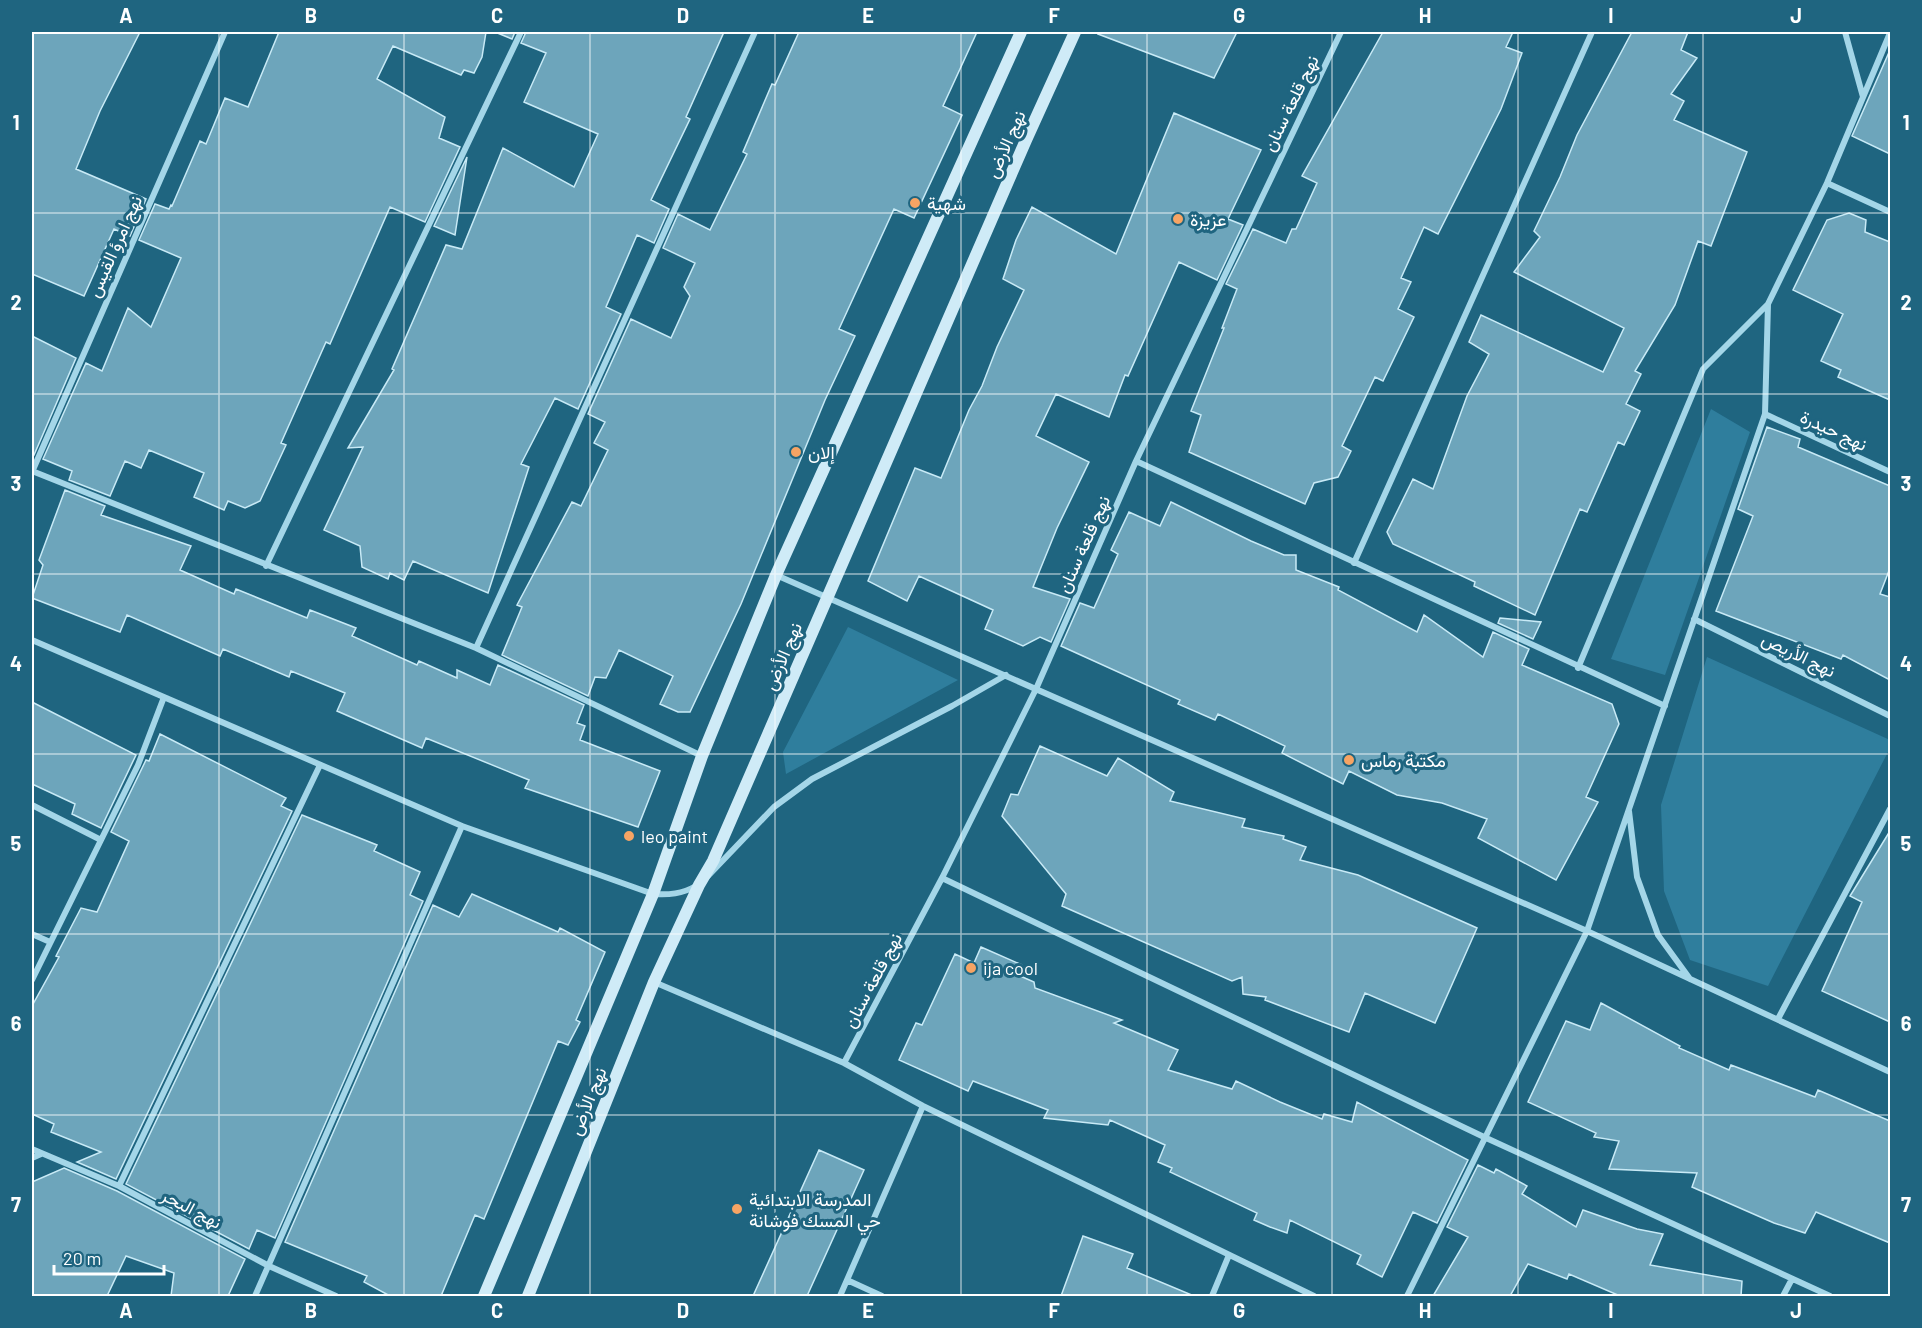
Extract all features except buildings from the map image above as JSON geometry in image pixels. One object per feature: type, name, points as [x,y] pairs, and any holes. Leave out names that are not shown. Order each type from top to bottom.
[{"type":"street","name":"نهج امرؤ القيس","points":[[32,471],[225,32]]},
{"type":"street","points":[[266,566],[521,32]]},
{"type":"street","points":[[476,648],[756,32]]},
{"type":"street","name":"نهج الأرض","points":[[483,1296],[653,894],[702,756],[776,575],[1021,32]]},
{"type":"street","name":"نهج الأرض","points":[[528,1296],[654,982],[699,885],[713,861],[1026,140],[1076,32]]},
{"type":"street","name":"نهج قلعة سنان","points":[[844,1063],[942,878],[1036,689],[1136,461],[1341,32]]},
{"type":"street","points":[[1354,563],[1592,32]]},
{"type":"street","points":[[1845,32],[1863,98]]},
{"type":"street","points":[[1578,668],[1703,369],[1768,304],[1827,183],[1890,33]]},
{"type":"street","points":[[1827,183],[1890,212]]},
{"type":"street","points":[[1407,1296],[1587,931],[1765,414],[1768,304]]},
{"type":"street","name":"نهج حيدرة","points":[[1765,414],[1890,472]]},
{"type":"street","points":[[1136,461],[1578,668],[1665,706]]},
{"type":"street","points":[[32,471],[476,648],[702,756]]},
{"type":"street","points":[[776,575],[1587,931],[1890,1072]]},
{"type":"street","name":"نهج الأريص","points":[[1694,619],[1890,716]]},
{"type":"street","points":[[32,640],[462,826],[653,894],[667,895],[685,892],[699,885],[714,872],[774,807],[812,779],[952,706],[1006,675]]},
{"type":"street","points":[[32,980],[138,765],[164,697]]},
{"type":"street","points":[[119,1186],[320,765]]},
{"type":"street","points":[[32,805],[101,840]]},
{"type":"street","points":[[1778,1019],[1890,809]]},
{"type":"street","points":[[1629,810],[1636,877],[1658,935],[1690,979]]},
{"type":"street","points":[[255,1296],[462,826]]},
{"type":"street","points":[[942,878],[1484,1137],[1830,1296]]},
{"type":"street","points":[[32,934],[50,942]]},
{"type":"street","points":[[654,982],[844,1063],[923,1106],[1314,1296]]},
{"type":"street","points":[[840,1296],[923,1106]]},
{"type":"street","name":"نهج البحر","points":[[32,1149],[119,1186],[269,1266],[336,1296]]},
{"type":"street","points":[[32,1158],[40,1154]]},
{"type":"street","points":[[1212,1296],[1229,1255]]},
{"type":"street","points":[[1783,1296],[1791,1279]]},
{"type":"street","points":[[847,1280],[882,1296]]},
{"type":"shaded area","points":[[1711,409],[1750,432],[1665,675],[1611,659]]},
{"type":"shaded area","points":[[848,627],[958,680],[786,774],[783,752]]},
{"type":"shaded area","points":[[1707,657],[1890,740],[1890,748],[1768,986],[1690,960],[1664,891],[1661,805]]},
{"type":"place","name":"شهية","points":[[915,203]]},
{"type":"place","name":"عزيزة","points":[[1178,219]]},
{"type":"place","name":"إلان","points":[[796,452]]},
{"type":"place","name":"مكتبة رماس","points":[[1349,760]]},
{"type":"place","name":"leo paint","points":[[629,836]]},
{"type":"place","name":"ija cool","points":[[971,968]]},
{"type":"place","name":"المدرسة الابتدائية حي المسك فوشانة","points":[[737,1209]]}]
